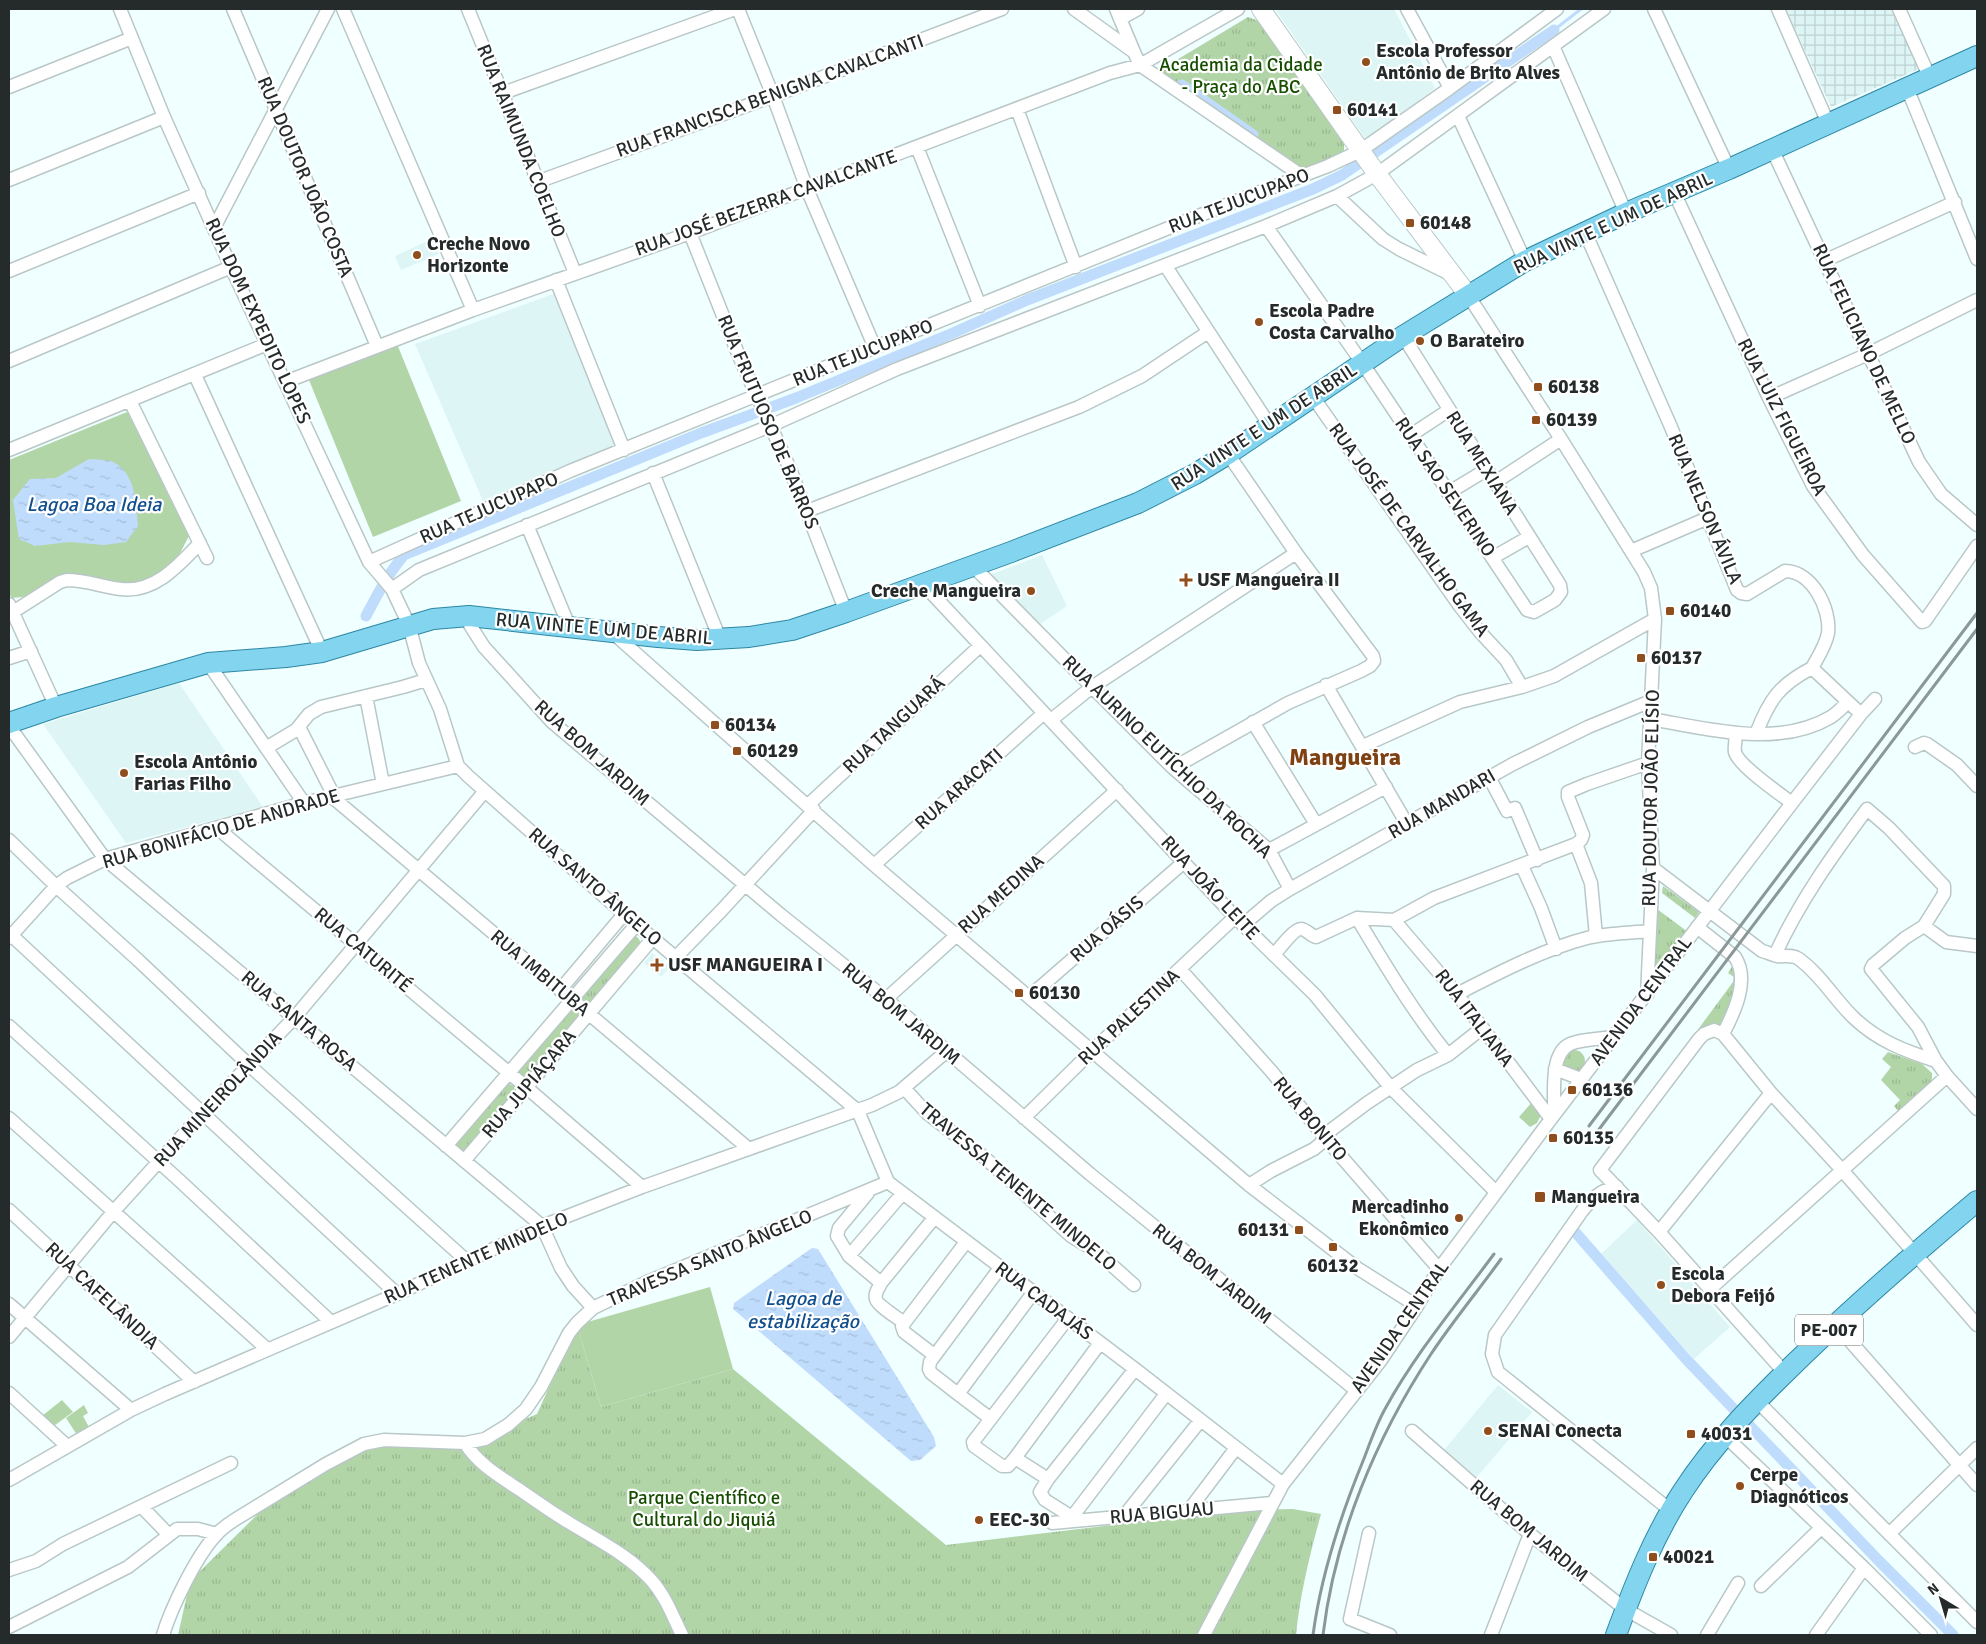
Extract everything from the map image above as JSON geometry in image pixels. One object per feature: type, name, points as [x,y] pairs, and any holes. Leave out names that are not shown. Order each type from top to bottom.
[{"type":"main road","points":[[1261,9],[1375,172],[1468,296]]},
{"type":"main road","name":"RUA VINTE E UM DE ABRIL","points":[[9,725],[56,707],[208,663],[286,657],[322,652],[433,619],[469,616],[658,637],[720,639],[749,637],[792,630],[846,612],[1138,503],[1165,490],[1228,454],[1403,336],[1525,261],[1626,213],[1729,169],[1828,122],[1977,56]]},
{"type":"main road","name":"PE-007","points":[[1616,1635],[1645,1561],[1670,1510],[1725,1436],[1747,1411],[1835,1324],[1915,1253],[1977,1202]]},
{"type":"street","name":"RUA DOM EXPEDITO LOPES","points":[[120,9],[164,118],[231,267],[369,562],[390,587],[409,625]]},
{"type":"street","name":"RUA DOUTOR JOÃO COSTA","points":[[233,9],[377,346]]},
{"type":"street","points":[[214,228],[328,9]]},
{"type":"street","points":[[343,9],[472,310]]},
{"type":"street","name":"RUA RAIMUNDA COELHO","points":[[468,9],[575,273]]},
{"type":"street","points":[[503,93],[736,9],[773,96],[806,189],[875,348]]},
{"type":"street","name":"RUA FRANCISCA BENIGNA CAVALCANTI","points":[[537,182],[773,96],[1002,9]]},
{"type":"street","points":[[1074,9],[1134,52]]},
{"type":"street","points":[[1138,9],[1118,14],[1140,64],[1302,176]]},
{"type":"street","name":"RUA JOSÉ BEZERRA CAVALCANTE","points":[[285,382],[472,310],[690,233],[1110,73],[1140,64],[1238,9]]},
{"type":"street","points":[[1407,9],[1450,88]]},
{"type":"street","name":"RUA TEJUCUPAPO","points":[[369,562],[570,471],[758,399],[875,348],[1213,210],[1362,153],[1450,88],[1541,14],[1557,9]]},
{"type":"street","name":"RUA TEJUCUPAPO","points":[[390,587],[419,570],[897,369],[1266,226],[1337,196],[1458,116],[1604,9]]},
{"type":"street","points":[[1654,9],[1729,169]]},
{"type":"street","points":[[1778,9],[1828,122]]},
{"type":"street","points":[[1898,9],[1930,78]]},
{"type":"street","points":[[9,87],[132,38]]},
{"type":"street","points":[[1553,46],[1626,213]]},
{"type":"street","points":[[1906,88],[1977,259]]},
{"type":"street","points":[[1017,109],[1076,267]]},
{"type":"street","points":[[1458,116],[1525,261]]},
{"type":"street","points":[[9,180],[164,118]]},
{"type":"street","points":[[917,147],[980,306]]},
{"type":"street","name":"RUA FELICIANO DE MELLO","points":[[1772,149],[1826,260],[1919,462],[1941,494],[1977,525]]},
{"type":"street","name":"RUA LUIZ FIGUEIROA","points":[[1674,192],[1813,486],[1863,554],[1922,622],[1925,621],[1977,546]]},
{"type":"street","points":[[9,271],[199,193]]},
{"type":"street","points":[[1337,196],[1383,239],[1450,274]]},
{"type":"street","points":[[1826,260],[1954,202]]},
{"type":"street","name":"RUA SAO SEVERINO","points":[[1266,226],[1363,364],[1527,610]]},
{"type":"street","name":"RUA NELSON ÁVILA","points":[[1585,232],[1671,427],[1737,590],[1747,594],[1785,571],[1791,571],[1804,576],[1819,594],[1828,629],[1827,638],[1812,668]]},
{"type":"street","name":"RUA FRUTUOSO DE BARROS","points":[[690,233],[758,399],[807,511],[846,612]]},
{"type":"street","points":[[1165,265],[1270,426]]},
{"type":"street","points":[[9,361],[231,267]]},
{"type":"street","points":[[556,280],[624,450]]},
{"type":"street","name":"RUA DOUTOR JOÃO ELÍSIO","points":[[1468,296],[1631,551],[1644,572],[1650,588],[1655,619],[1648,762],[1653,868],[1647,995]]},
{"type":"street","points":[[1770,398],[1868,354],[1977,300]]},
{"type":"street","points":[[807,511],[1078,407],[1142,376],[1208,332]]},
{"type":"street","name":"RUA MEXIANA","points":[[1403,336],[1561,590],[1555,600],[1534,612],[1527,610]]},
{"type":"street","points":[[9,450],[267,344]]},
{"type":"street","points":[[194,375],[322,652]]},
{"type":"street","name":"RUA JOSÉ DE CARVALHO GAMA","points":[[1313,397],[1459,605],[1480,632],[1506,660],[1522,687]]},
{"type":"street","points":[[130,401],[207,558]]},
{"type":"street","points":[[1411,435],[1449,410]]},
{"type":"street","points":[[1494,483],[1561,439]]},
{"type":"street","points":[[1173,768],[1253,722],[1326,685],[1366,668],[1374,661],[1373,656],[1296,553],[1228,454]]},
{"type":"street","points":[[1448,492],[1486,470]]},
{"type":"street","points":[[653,473],[720,639]]},
{"type":"street","points":[[1631,551],[1708,518]]},
{"type":"street","points":[[527,525],[569,626]]},
{"type":"street","points":[[1492,558],[1529,537]]},
{"type":"street","points":[[56,707],[11,608],[67,580],[123,589],[145,586],[171,572],[200,543]]},
{"type":"street","name":"RUA ARACATI","points":[[874,865],[1048,716],[1296,553]]},
{"type":"street","name":"RUA AURINO EUTÍCHIO DA ROCHA","points":[[973,566],[1173,768],[1268,850],[1290,889]]},
{"type":"street","name":"RUA JOÃO LEITE","points":[[923,584],[1239,921],[1315,995],[1391,1088],[1496,1192]]},
{"type":"street","name":"RUA BOM JARDIM","points":[[469,616],[472,630],[484,648],[552,722],[745,885],[886,999],[1090,1174],[1357,1391]]},
{"type":"street","points":[[1363,746],[1460,702],[1522,687],[1554,676],[1655,619]]},
{"type":"street","name":"RUA SANTO ÂNGELO","points":[[409,625],[419,664],[440,709],[458,766],[624,914],[858,1111],[888,1182]]},
{"type":"street","points":[[610,631],[811,807],[874,865],[1249,1186],[1356,1268],[1417,1306]]},
{"type":"street","points":[[646,664],[643,652],[645,645],[658,637]]},
{"type":"street","name":"RUA TANGUARÁ","points":[[676,957],[745,885],[811,807],[980,646]]},
{"type":"street","points":[[9,658],[30,651]]},
{"type":"street","points":[[208,663],[304,803]]},
{"type":"street","points":[[1756,734],[1773,698],[1785,684],[1812,668],[1861,714]]},
{"type":"street","points":[[266,748],[288,736],[299,727],[309,714],[321,707],[403,688],[426,680]]},
{"type":"street","points":[[1326,685],[1407,824]]},
{"type":"street","points":[[366,696],[383,784]]},
{"type":"street","name":"AVENIDA CENTRAL","points":[[1204,1635],[1283,1484],[1381,1360],[1439,1269],[1496,1192],[1792,803],[1861,714],[1875,699]]},
{"type":"street","name":"RUA MANDARI","points":[[1239,921],[1290,889],[1489,777],[1588,727],[1651,701]]},
{"type":"street","points":[[1650,720],[1756,734],[1786,732],[1812,725],[1832,716],[1848,702]]},
{"type":"street","points":[[1253,722],[1316,824]]},
{"type":"street","name":"RUA SANTA ROSA","points":[[9,725],[105,859],[542,1226],[561,1268],[573,1286],[594,1308]]},
{"type":"street","points":[[299,727],[333,796]]},
{"type":"street","points":[[1736,732],[1736,753],[1739,759],[1770,788],[1792,803]]},
{"type":"street","points":[[1915,747],[1924,743],[1927,744],[1957,765],[1977,786]]},
{"type":"street","points":[[1274,955],[1297,931],[1303,929],[1316,937],[1357,918],[1394,920],[1434,898],[1522,866],[1577,843],[1583,835],[1567,794],[1587,784],[1648,762]]},
{"type":"street","name":"RUA BONIFÁCIO DE ANDRADE","points":[[10,936],[56,886],[67,878],[105,859],[304,803],[458,766]]},
{"type":"street","points":[[1489,777],[1507,811],[1515,808],[1537,860]]},
{"type":"street","points":[[1268,850],[1386,787]]},
{"type":"street","name":"RUA MEDINA","points":[[886,999],[1117,790]]},
{"type":"street","name":"RUA MINEIROLÂNDIA","points":[[9,1337],[113,1212],[202,1114],[294,1018],[485,791]]},
{"type":"street","name":"RUA IMBITUBA","points":[[333,796],[749,1149]]},
{"type":"street","points":[[1775,956],[1788,927],[1809,890],[1866,809],[1889,828],[1944,886],[1944,894],[1924,926],[1905,938],[1873,965],[1871,969],[1918,1027],[1936,1061],[1947,1076],[1977,1109]]},
{"type":"street","name":"RUA CATURITÉ","points":[[217,828],[526,1087]]},
{"type":"street","points":[[9,840],[250,1066],[467,1261]]},
{"type":"street","points":[[1577,843],[1591,883],[1596,936]]},
{"type":"street","name":"RUA OÁSIS","points":[[1029,997],[1184,862]]},
{"type":"street","points":[[1522,866],[1541,908],[1556,949]]},
{"type":"street","points":[[1653,868],[1762,951],[1775,956],[1792,956],[1804,963],[1821,979],[1853,1018],[1871,1033],[1886,1042],[1936,1061]]},
{"type":"street","points":[[560,990],[624,914]]},
{"type":"street","points":[[1357,918],[1386,966],[1448,1055]]},
{"type":"street","name":"RUA ITALIANA","points":[[1394,920],[1430,961],[1553,1117]]},
{"type":"street","name":"RUA PALESTINA","points":[[1024,1118],[1180,969],[1239,921]]},
{"type":"street","name":"RUA JUPIÁÇARA","points":[[446,1146],[636,924]]},
{"type":"street","points":[[1924,926],[1946,942],[1977,946]]},
{"type":"street","points":[[1697,927],[1739,963],[1740,988],[1737,1005],[1724,1034]]},
{"type":"street","points":[[1456,994],[1487,978],[1556,949],[1596,936],[1649,931]]},
{"type":"street","points":[[10,936],[202,1114],[269,1173],[397,1294]]},
{"type":"street","name":"RUA JUPIÁÇARA","points":[[464,1161],[653,938]]},
{"type":"street","name":"RUA BONITO","points":[[1180,969],[1272,1072],[1326,1139],[1439,1269]]},
{"type":"street","points":[[9,1026],[331,1322]]},
{"type":"street","points":[[1249,1186],[1275,1169],[1302,1156],[1326,1139],[1331,1130],[1367,1103],[1417,1070],[1448,1055],[1482,1029]]},
{"type":"street","points":[[1785,1373],[1659,1232],[1600,1170],[1699,1039],[1704,1034],[1714,1030],[1724,1034],[1771,1093],[1842,1170],[1977,1325]]},
{"type":"street","points":[[1553,1117],[1556,1068],[1561,1051],[1569,1044],[1613,1037]]},
{"type":"street","name":"RUA TENENTE MINDELO","points":[[9,1480],[131,1410],[267,1349],[397,1294],[542,1226],[642,1187],[858,1111],[890,1097],[904,1088],[947,1051]]},
{"type":"street","points":[[1556,1068],[1582,1079]]},
{"type":"street","points":[[1710,1289],[1947,1076]]},
{"type":"street","points":[[526,1087],[642,1187]]},
{"type":"street","name":"TRAVESSA TENENTE MINDELO","points":[[904,1088],[927,1113],[985,1158],[1071,1236],[1096,1251],[1134,1285]]},
{"type":"street","points":[[1659,1232],[1771,1093]]},
{"type":"street","points":[[9,1118],[267,1349]]},
{"type":"street","name":"TRAVESSA SANTO ÂNGELO","points":[[163,1635],[183,1588],[208,1544],[236,1519],[353,1448],[384,1440],[465,1443],[480,1440],[494,1434],[508,1425],[526,1409],[541,1387],[569,1333],[594,1308],[648,1282],[888,1182]]},
{"type":"street","name":"RUA CADAJÁS","points":[[888,1182],[1135,1368],[1200,1421],[1283,1484]]},
{"type":"street","points":[[1617,1187],[1604,1191],[1589,1202],[1495,1335],[1492,1354],[1498,1372],[1670,1510]]},
{"type":"street","points":[[870,1191],[837,1232],[838,1240],[849,1256],[882,1283]]},
{"type":"street","points":[[849,1256],[902,1194]]},
{"type":"street","name":"RUA CAFELÂNDIA","points":[[9,1210],[194,1382]]},
{"type":"street","points":[[934,1218],[876,1293],[876,1300],[903,1325],[904,1332],[934,1355]]},
{"type":"street","points":[[903,1325],[966,1242]]},
{"type":"street","points":[[991,1419],[930,1371],[928,1366],[934,1355],[1000,1268]]},
{"type":"street","points":[[958,1394],[1034,1293]]},
{"type":"street","points":[[9,1304],[131,1410]]},
{"type":"street","points":[[1068,1318],[973,1442],[974,1446],[1002,1466],[1008,1466],[1100,1343]]},
{"type":"street","points":[[1835,1324],[1977,1485]]},
{"type":"street","points":[[1135,1368],[1048,1480],[1040,1492],[1042,1497],[1070,1519],[1166,1394]]},
{"type":"street","points":[[9,1393],[67,1446]]},
{"type":"street","points":[[1747,1411],[1889,1534],[1977,1622]]},
{"type":"street","points":[[1124,1516],[1200,1421]]},
{"type":"street","name":"RUA BOM JARDIM","points":[[1412,1431],[1530,1534],[1625,1609],[1671,1635]]},
{"type":"street","points":[[1725,1436],[1864,1568],[1931,1635]]},
{"type":"street","points":[[465,1443],[474,1456],[490,1470],[566,1521],[608,1545],[640,1569],[654,1582],[667,1602],[682,1635]]},
{"type":"street","points":[[1190,1510],[1236,1448]]},
{"type":"street","points":[[1889,1534],[1977,1448]]},
{"type":"street","points":[[1015,1458],[1048,1480]]},
{"type":"street","points":[[9,1570],[36,1561],[64,1544],[231,1463]]},
{"type":"street","name":"RUA BIGUAU","points":[[1052,1523],[1070,1519],[1272,1503]]},
{"type":"street","points":[[142,1506],[168,1534]]},
{"type":"street","points":[[9,1626],[128,1567],[168,1534],[177,1529],[183,1527],[217,1534]]},
{"type":"street","points":[[1762,1586],[1821,1528]]},
{"type":"street","points":[[1369,1533],[1350,1619],[1390,1635]]},
{"type":"street","points":[[1491,1635],[1530,1534]]},
{"type":"street","points":[[1816,1635],[1864,1568]]},
{"type":"street","points":[[1707,1635],[1738,1583]]},
{"type":"shaded area","name":"Escola Professor Antônio de Brito Alves","points":[[1275,9],[1394,9],[1435,88],[1368,138],[1364,137]]},
{"type":"shaded area","points":[[1786,9],[1892,9],[1919,69],[1831,107]]},
{"type":"shaded area","name":"Creche Novo Horizonte","points":[[432,239],[439,254],[401,270],[395,256]]},
{"type":"shaded area","points":[[556,293],[615,448],[483,501],[415,344]]},
{"type":"shaded area","name":"Creche Mangueira","points":[[1042,555],[1067,606],[1037,626],[987,576]]},
{"type":"shaded area","points":[[179,683],[263,807],[126,843],[43,724]]},
{"type":"shaded area","name":"USF MANGUEIRA I","points":[[652,953],[670,967],[661,977],[644,963]]},
{"type":"shaded area","name":"Escola Debora Feijó","points":[[1637,1220],[1730,1327],[1694,1359],[1601,1254]]},
{"type":"shaded area","name":"SENAI Conecta","points":[[1498,1385],[1532,1412],[1477,1477],[1444,1450]]},
{"type":"green space","name":"Academia da Cidade - Praça do ABC","points":[[1248,17],[1259,21],[1344,144],[1344,152],[1342,154],[1304,170],[1162,73],[1165,67]]},
{"type":"green space","points":[[397,344],[461,501],[373,537],[309,380]]},
{"type":"green space","points":[[127,412],[133,416],[189,536],[179,555],[165,572],[131,586],[78,578],[32,596],[12,598],[9,594],[9,460]]},
{"type":"green space","points":[[1663,886],[1699,912],[1695,918],[1662,893]]},
{"type":"green space","points":[[1657,909],[1688,932],[1654,978]]},
{"type":"green space","points":[[635,935],[641,944],[590,1004],[587,1005],[581,1001],[581,992]]},
{"type":"green space","points":[[1735,962],[1741,967],[1728,1021],[1691,1045],[1688,1043],[1733,982],[1734,977],[1728,973]]},
{"type":"green space","points":[[570,1009],[576,1010],[579,1016],[526,1079],[517,1074],[518,1068]]},
{"type":"green space","points":[[1574,1050],[1584,1057],[1585,1061],[1578,1071],[1574,1072],[1564,1065],[1563,1061],[1570,1051]]},
{"type":"green space","points":[[1888,1052],[1922,1064],[1932,1073],[1930,1082],[1898,1111],[1894,1106],[1900,1100],[1881,1080],[1891,1067],[1882,1059]]},
{"type":"green space","points":[[507,1083],[514,1086],[515,1093],[465,1153],[455,1147],[455,1142]]},
{"type":"green space","points":[[1533,1101],[1541,1115],[1537,1123],[1530,1127],[1519,1117]]},
{"type":"green space","points":[[710,1287],[733,1369],[601,1407],[577,1325]]},
{"type":"green space","name":"Parque Científico e Cultural do Jiquiá","points":[[577,1325],[601,1407],[733,1369],[946,1545],[1238,1510],[1293,1509],[1321,1514],[1306,1574],[1296,1635],[178,1635],[190,1581],[273,1499],[376,1438],[474,1441],[537,1414]]},
{"type":"green space","points":[[62,1400],[73,1412],[51,1428],[42,1416]]},
{"type":"green space","points":[[84,1405],[88,1413],[83,1416],[91,1431],[79,1438],[66,1418]]},
{"type":"water","name":"Lagoa Boa Ideia","points":[[89,459],[113,462],[121,467],[130,481],[135,499],[138,526],[126,542],[104,545],[69,542],[35,546],[19,539],[13,500],[30,479],[56,478]]},
{"type":"water","name":"Lagoa de estabilização","points":[[812,1248],[818,1249],[934,1437],[936,1446],[920,1460],[911,1461],[733,1309],[734,1303]]},
{"type":"waterway","points":[[1554,30],[1581,9]]},
{"type":"waterway","points":[[366,616],[388,577],[404,555],[701,433],[796,398],[1027,300],[1313,189],[1342,175],[1554,30]]},
{"type":"waterway","points":[[1182,85],[1253,135]]},
{"type":"waterway","points":[[1576,1233],[1686,1359],[1879,1561],[1953,1635]]},
{"type":"railway","points":[[1589,1126],[1977,613]]},
{"type":"railway","points":[[1597,1132],[1977,629]]},
{"type":"railway","points":[[1313,1635],[1321,1590],[1332,1546],[1379,1421],[1409,1369],[1494,1254]]},
{"type":"railway","points":[[1323,1635],[1337,1561],[1348,1524],[1376,1453],[1411,1386],[1431,1354],[1501,1259]]},
{"type":"place","name":"Escola Professor Antônio de Brito Alves","points":[[1366,62]]},
{"type":"place","name":"60141","points":[[1337,110]]},
{"type":"place","name":"60148","points":[[1410,223]]},
{"type":"place","name":"Creche Novo Horizonte","points":[[417,255]]},
{"type":"place","name":"Escola Padre Costa Carvalho","points":[[1259,322]]},
{"type":"place","name":"O Barateiro","points":[[1420,341]]},
{"type":"place","name":"60138","points":[[1538,387]]},
{"type":"place","name":"60139","points":[[1536,420]]},
{"type":"place","name":"USF Mangueira II","points":[[1186,580]]},
{"type":"place","name":"Creche Mangueira","points":[[1031,591]]},
{"type":"place","name":"60140","points":[[1670,611]]},
{"type":"place","name":"60137","points":[[1641,658]]},
{"type":"place","name":"60134","points":[[715,725]]},
{"type":"place","name":"60129","points":[[737,751]]},
{"type":"place","name":"Escola Antônio Farias Filho","points":[[124,773]]},
{"type":"place","name":"USF MANGUEIRA I","points":[[657,965]]},
{"type":"place","name":"60130","points":[[1019,993]]},
{"type":"place","name":"60136","points":[[1572,1090]]},
{"type":"place","name":"60135","points":[[1553,1138]]},
{"type":"place","name":"Mangueira","points":[[1540,1197]]},
{"type":"place","name":"Mercadinho Ekonômico","points":[[1459,1218]]},
{"type":"place","name":"60131","points":[[1299,1230]]},
{"type":"place","name":"60132","points":[[1333,1247]]},
{"type":"place","name":"Escola Debora Feijó","points":[[1661,1285]]},
{"type":"place","name":"SENAI Conecta","points":[[1488,1431]]},
{"type":"place","name":"40031","points":[[1691,1434]]},
{"type":"place","name":"Cerpe Diagnóticos","points":[[1740,1486]]},
{"type":"place","name":"EEC-30","points":[[979,1520]]},
{"type":"place","name":"40021","points":[[1653,1557]]},
{"type":"district","name":"Mangueira","points":[[1345,757]]}]
